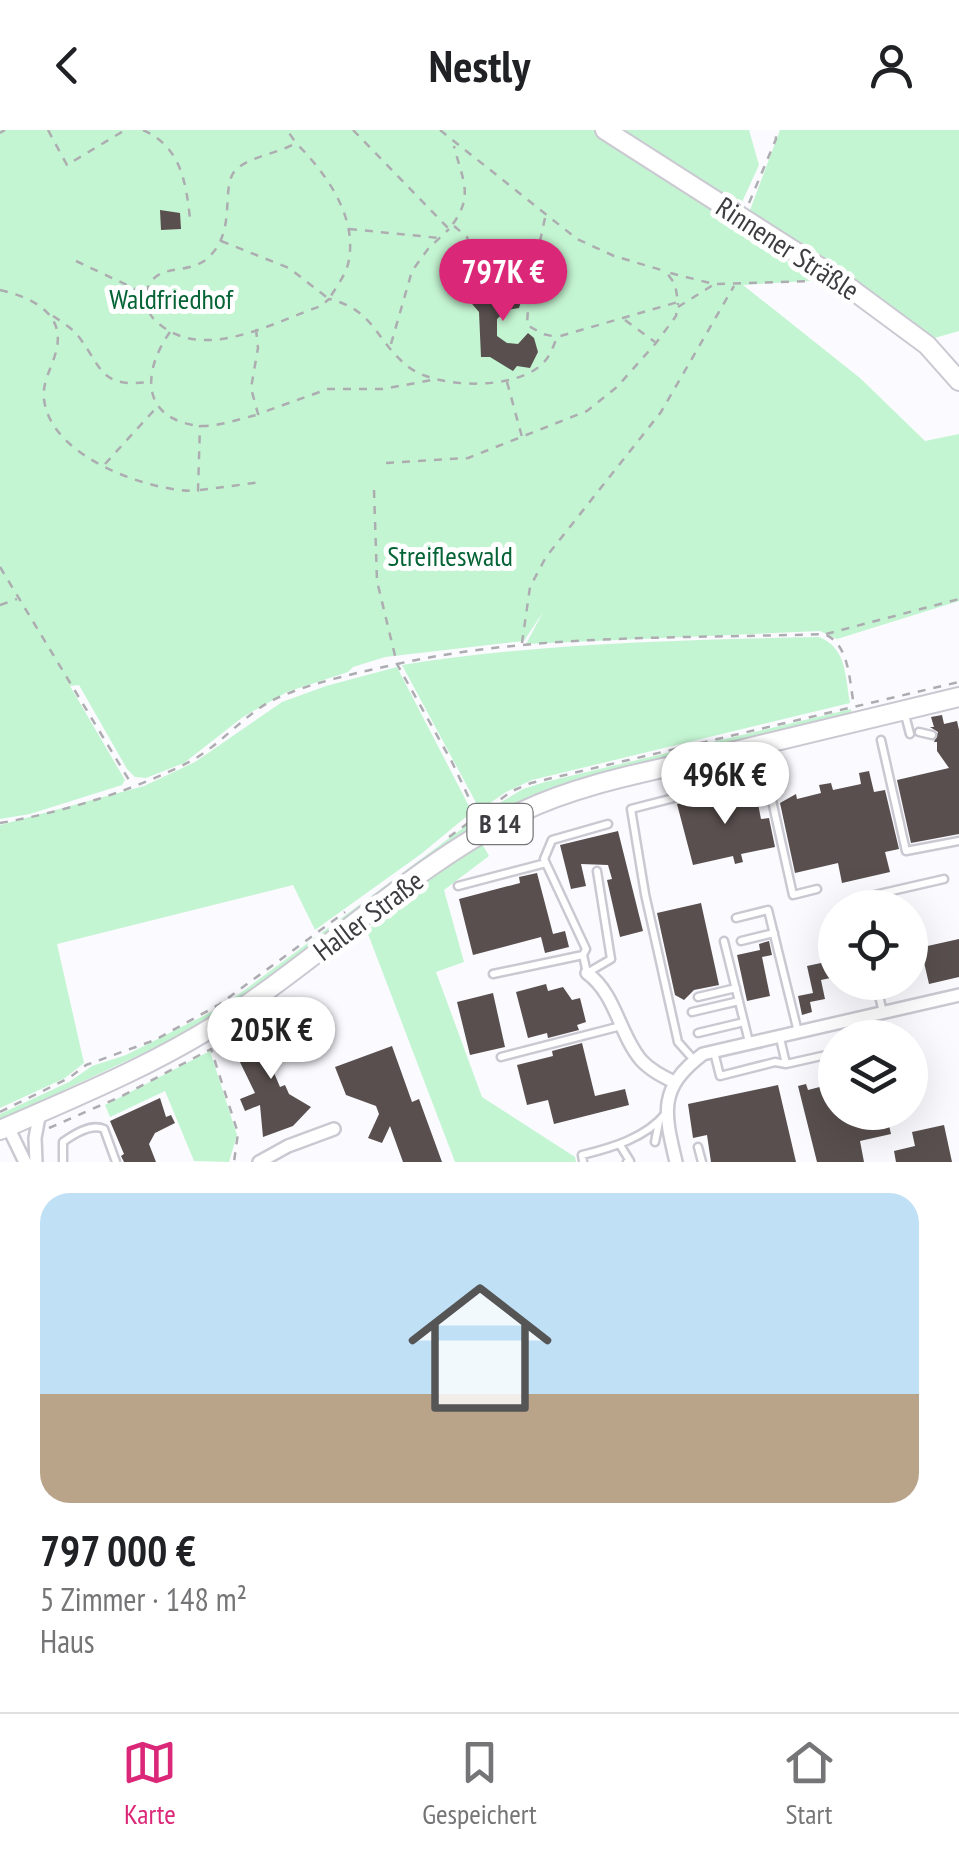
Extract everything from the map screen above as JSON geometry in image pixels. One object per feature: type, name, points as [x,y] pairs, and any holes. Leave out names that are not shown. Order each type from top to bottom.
[{"type":"main road","name":"Rinnener Sträßle","points":[[605,130],[868,301],[926,345],[959,381]]},
{"type":"main road","name":"B 14","points":[[904,711],[959,697]]},
{"type":"main road","name":"Haller Straße","points":[[3,1123],[40,1112],[139,1068],[208,1030],[420,876],[524,811],[616,779],[904,711]]},
{"type":"street","points":[[588,972],[602,986],[639,1058],[674,1082]]},
{"type":"street","points":[[676,1162],[663,1116],[674,1082],[694,1060],[714,1052],[959,995]]},
{"type":"street","points":[[36,1162],[40,1112]]},
{"type":"street","points":[[3,1123],[25,1162]]},
{"type":"street","points":[[259,1162],[334,1129]]},
{"type":"lane","points":[[904,711],[910,734]]},
{"type":"lane","points":[[919,732],[932,735]]},
{"type":"lane","points":[[881,740],[906,850],[959,842]]},
{"type":"lane","points":[[694,1060],[678,1042],[645,894],[631,808],[767,774]]},
{"type":"lane","points":[[769,787],[793,895],[818,890]]},
{"type":"lane","points":[[596,871],[611,959],[588,972],[583,954],[586,949],[544,859],[552,840],[608,824]]},
{"type":"lane","points":[[458,886],[546,863]]},
{"type":"lane","points":[[896,890],[944,879]]},
{"type":"lane","points":[[736,918],[768,910],[798,1032]]},
{"type":"lane","points":[[741,941],[774,933]]},
{"type":"lane","points":[[724,940],[749,1044]]},
{"type":"lane","points":[[493,974],[583,954]]},
{"type":"lane","points":[[698,997],[736,988]]},
{"type":"lane","points":[[692,1012],[739,1000]]},
{"type":"lane","points":[[880,1000],[883,1013]]},
{"type":"lane","points":[[698,1033],[744,1022]]},
{"type":"lane","points":[[501,1057],[622,1025]]},
{"type":"lane","points":[[780,1036],[786,1064]]},
{"type":"lane","points":[[714,1052],[720,1076],[775,1062],[786,1064],[818,1057]]},
{"type":"lane","points":[[656,1142],[663,1116]]},
{"type":"lane","points":[[590,1157],[620,1145],[663,1116]]},
{"type":"lane","points":[[62,1162],[63,1142],[90,1127],[104,1129],[116,1162]]},
{"type":"lane","points":[[620,1145],[629,1161],[641,1152]]},
{"type":"lane","points":[[698,1148],[702,1162]]},
{"type":"path","points":[[0,133],[6,130]]},
{"type":"path","points":[[48,130],[67,165],[126,130]]},
{"type":"path","points":[[143,130],[158,137],[180,162],[190,220]]},
{"type":"path","points":[[287,130],[318,164],[334,189],[348,229],[348,265],[329,299],[320,306],[224,339],[205,341],[170,332],[146,309],[149,281],[157,274],[196,266],[208,258],[228,224],[229,180],[236,168],[296,143]]},
{"type":"path","points":[[353,130],[451,227],[467,237],[477,262],[506,288]]},
{"type":"path","points":[[440,130],[545,216],[577,239],[614,256],[714,284],[829,281]]},
{"type":"path","points":[[744,220],[771,154],[775,130]]},
{"type":"path","points":[[390,346],[412,272],[451,227],[467,198],[454,143]]},
{"type":"path","points":[[545,216],[526,312],[527,324],[542,334],[557,337],[678,304],[714,284]]},
{"type":"path","points":[[348,229],[440,238]]},
{"type":"path","points":[[221,241],[290,268],[329,299],[346,303],[368,316],[410,368],[433,380],[452,384],[507,380],[540,367],[551,354],[557,337]]},
{"type":"path","points":[[76,261],[146,294]]},
{"type":"path","points":[[386,463],[468,458],[586,411],[617,387],[676,316],[675,284],[666,272]]},
{"type":"path","points":[[522,645],[530,588],[546,557],[661,412],[736,283]]},
{"type":"path","points":[[0,290],[40,305],[76,332],[106,376],[120,382],[149,382]]},
{"type":"path","points":[[52,315],[59,340],[45,384],[44,401],[62,435],[80,453],[162,488],[198,490],[262,482]]},
{"type":"path","points":[[624,319],[656,343]]},
{"type":"path","points":[[256,328],[258,348],[251,388],[258,414]]},
{"type":"path","points":[[170,332],[155,354],[149,382],[158,405],[175,419],[200,425],[258,414],[328,389],[383,389],[433,380]]},
{"type":"path","points":[[507,380],[522,438]]},
{"type":"path","points":[[104,465],[158,405]]},
{"type":"path","points":[[198,490],[200,425]]},
{"type":"path","points":[[374,490],[377,581],[397,664],[434,727],[478,816]]},
{"type":"path","points":[[0,568],[133,786]]},
{"type":"path","points":[[0,605],[19,599]]},
{"type":"path","points":[[0,823],[31,818],[133,786],[194,760],[272,701],[356,673],[452,652],[522,645],[824,634],[959,599]]},
{"type":"path","points":[[824,634],[834,638],[843,649],[854,706]]},
{"type":"path","points":[[438,844],[531,783],[959,682]]},
{"type":"path","points":[[3,1123],[86,1065],[129,1052],[220,1004],[352,907]]},
{"type":"path","points":[[40,1132],[122,1096],[211,1049],[238,1133],[234,1162]]},
{"type":"green space","points":[[0,130],[595,130],[825,280],[743,285],[860,378],[925,441],[959,434],[959,601],[837,639],[820,631],[526,644],[543,612],[524,641],[385,657],[287,692],[243,717],[184,763],[146,778],[135,777],[127,769],[79,685],[70,686],[125,780],[122,785],[30,814],[0,819]]},
{"type":"green space","points":[[615,130],[749,130],[759,165],[737,213]]},
{"type":"green space","points":[[780,130],[959,130],[959,331],[931,339],[871,292],[753,219],[750,210]]},
{"type":"green space","points":[[819,637],[840,656],[850,703],[532,780],[480,810],[402,665],[558,647]]},
{"type":"green space","points":[[397,667],[472,812],[315,930],[293,885],[57,944],[84,1063],[65,1078],[0,1108],[0,825],[144,786],[195,762],[282,702]]},
{"type":"green space","points":[[851,709],[852,717],[492,818],[487,816],[488,810],[523,789],[545,782]]},
{"type":"green space","points":[[475,819],[477,828],[260,989],[193,1030],[0,1120],[0,1114],[69,1082],[92,1066],[126,1055],[223,1006]]},
{"type":"green space","points":[[481,842],[489,856],[444,890],[464,962],[436,972],[482,1097],[575,1157],[576,1162],[455,1162],[365,926]]},
{"type":"green space","points":[[210,1051],[237,1135],[229,1162],[194,1161],[165,1091],[110,1117],[105,1105]]},
{"type":"building","points":[[160,210],[180,213],[181,229],[161,230]]},
{"type":"building","points":[[512,266],[525,267],[522,298],[519,308],[507,310],[497,319],[497,336],[518,344],[528,333],[538,352],[530,368],[517,366],[513,371],[490,357],[481,357],[479,312],[466,297],[481,286],[494,300],[509,291]]},
{"type":"building","points":[[942,715],[944,724],[957,721],[959,730],[959,834],[911,843],[897,780],[949,768],[934,742],[938,732],[930,727],[934,727],[931,717]]},
{"type":"building","points":[[869,771],[874,792],[885,790],[899,849],[885,852],[890,872],[842,883],[838,863],[795,873],[780,803],[796,794],[797,799],[821,793],[819,785],[831,783],[833,790],[861,784],[859,773]]},
{"type":"building","points":[[755,789],[761,819],[769,818],[775,847],[741,854],[743,862],[735,864],[733,856],[693,865],[677,804]]},
{"type":"building","points":[[618,831],[643,931],[620,937],[607,880],[612,879],[608,865],[581,864],[586,886],[571,889],[560,845]]},
{"type":"building","points":[[537,873],[553,934],[565,931],[569,947],[545,953],[541,937],[473,955],[459,899],[520,883],[519,877]]},
{"type":"building","points":[[701,903],[719,985],[694,990],[684,1000],[675,995],[657,913]]},
{"type":"building","points":[[959,939],[959,977],[929,984],[928,946]]},
{"type":"building","points":[[769,941],[772,955],[762,957],[770,996],[747,1001],[737,955],[760,950],[759,944]]},
{"type":"building","points":[[818,964],[820,1000],[810,1002],[812,1012],[802,1015],[798,996],[813,993],[807,966]]},
{"type":"building","points":[[546,984],[548,991],[563,987],[572,1000],[580,998],[586,1022],[577,1025],[579,1030],[548,1038],[547,1033],[528,1038],[516,992]]},
{"type":"building","points":[[493,993],[505,1047],[470,1055],[457,1002]]},
{"type":"building","points":[[291,1018],[300,1040],[266,1054],[280,1087],[285,1085],[289,1094],[311,1107],[293,1126],[263,1137],[260,1105],[245,1111],[240,1099],[255,1093],[237,1056]]},
{"type":"building","points":[[582,1043],[595,1096],[625,1089],[629,1105],[554,1124],[548,1100],[527,1105],[517,1065],[553,1056],[552,1051]]},
{"type":"building","points":[[392,1046],[412,1102],[419,1099],[442,1162],[403,1162],[390,1126],[382,1143],[368,1138],[379,1114],[376,1106],[346,1095],[335,1067]]},
{"type":"building","points":[[806,1084],[808,1090],[818,1087],[818,1130],[890,1130],[891,1134],[860,1141],[864,1162],[817,1162],[798,1086]]},
{"type":"building","points":[[778,1085],[796,1162],[711,1162],[707,1135],[693,1138],[688,1104]]},
{"type":"building","points":[[160,1098],[166,1117],[171,1115],[175,1123],[155,1133],[149,1144],[156,1162],[124,1162],[110,1121]]},
{"type":"building","points":[[944,1125],[952,1162],[896,1162],[894,1151],[915,1146],[912,1132]]},
{"type":"park label","name":"Waldfriedhof","points":[[171,298]]},
{"type":"park label","name":"Streifleswald","points":[[450,555]]}]
